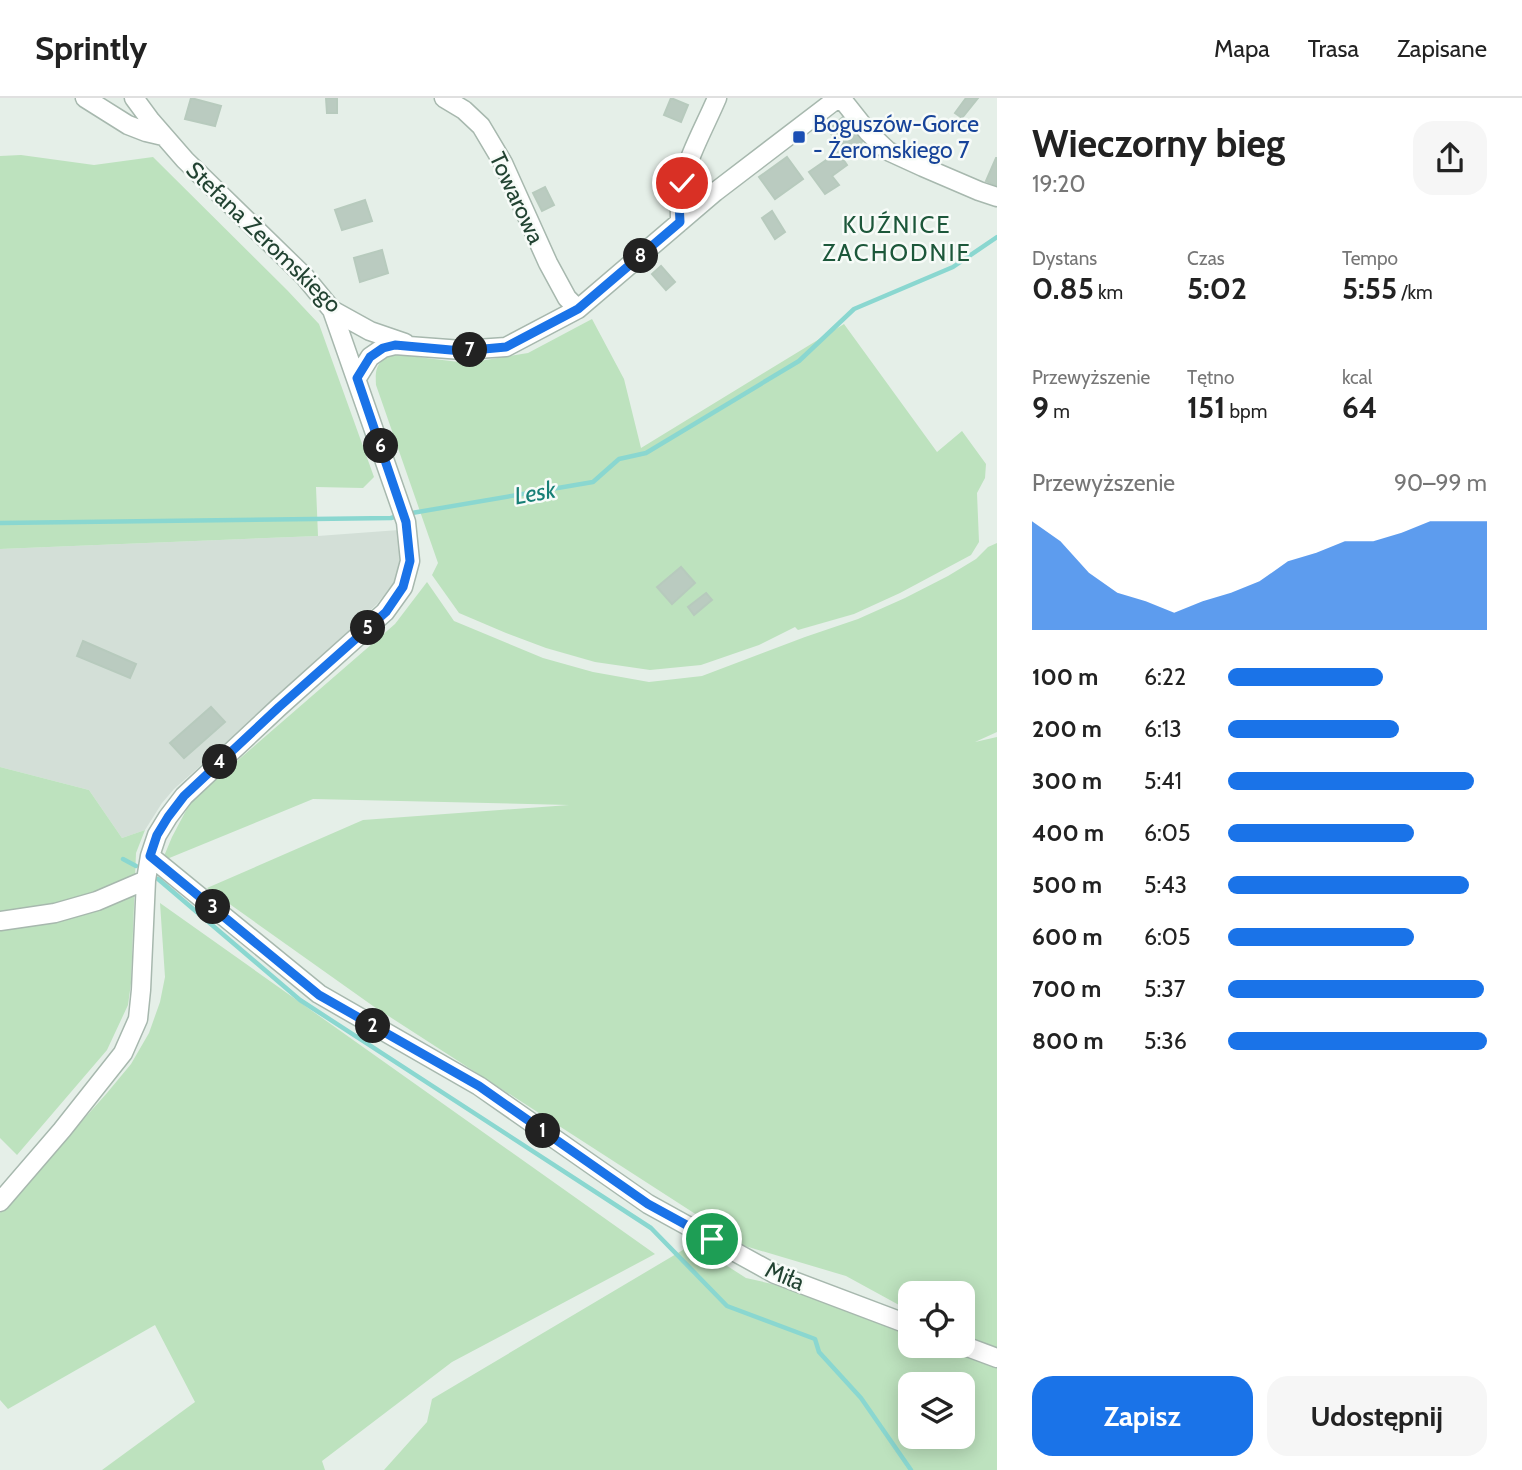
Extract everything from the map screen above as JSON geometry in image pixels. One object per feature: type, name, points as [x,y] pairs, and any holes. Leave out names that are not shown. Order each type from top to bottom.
[{"type":"street","points":[[85,98],[128,125],[163,136]]},
{"type":"street","name":"Stefana Żeromskiego","points":[[134,98],[185,160],[305,277],[332,310],[370,331],[411,345]]},
{"type":"street","name":"Towarowa","points":[[444,98],[464,110],[481,126],[503,163],[548,263],[567,298],[578,309]]},
{"type":"street","points":[[680,222],[682,183],[718,98]]},
{"type":"street","points":[[839,98],[888,151],[997,197]]},
{"type":"street","name":"Stefana Żeromskiego","points":[[357,378],[370,357],[383,348],[411,345],[462,351],[506,347],[578,309],[715,192],[839,98]]},
{"type":"street","points":[[0,1202],[123,1053],[138,1019],[146,880],[157,835],[168,817],[184,796],[386,612],[403,587],[410,561],[404,515],[332,310]]},
{"type":"street","name":"Miła","points":[[150,856],[319,995],[479,1086],[648,1204],[775,1274],[898,1320]]},
{"type":"street","points":[[0,921],[55,913],[97,901],[146,880]]},
{"type":"street","points":[[975,1350],[997,1358]]},
{"type":"shaded area","points":[[399,530],[400,575],[377,604],[272,703],[174,789],[145,830],[122,838],[89,790],[0,767],[0,549],[318,536]]},
{"type":"green space","points":[[21,155],[94,165],[153,157],[319,324],[374,477],[363,488],[316,487],[318,536],[0,549],[0,156]]},
{"type":"green space","points":[[592,319],[624,379],[641,448],[844,324],[937,452],[962,431],[986,464],[985,478],[977,493],[979,542],[971,555],[854,614],[798,630],[795,627],[759,645],[701,665],[650,670],[595,662],[546,648],[459,613],[432,575],[438,563],[376,385],[378,366],[393,354],[467,363],[528,353]]},
{"type":"green space","points":[[997,543],[997,732],[975,742],[997,737],[997,1470],[384,1470],[427,1422],[432,1399],[693,1244],[746,1278],[856,1303],[898,1323],[898,1358],[975,1358],[975,1281],[898,1281],[898,1304],[846,1276],[745,1246],[373,1006],[207,888],[363,820],[569,805],[313,799],[162,861],[191,801],[395,624],[427,582],[454,621],[543,658],[593,672],[649,682],[702,676],[858,619],[905,598],[976,559],[988,547]]},
{"type":"green space","points":[[0,767],[89,790],[122,838],[145,830],[136,853],[128,1005],[107,1050],[17,1155],[0,1138]]},
{"type":"green space","points":[[160,903],[655,1254],[452,1362],[322,1461],[325,1470],[102,1470],[195,1402],[155,1325],[8,1409],[0,1400],[0,1213],[107,1093],[131,1064],[149,1033],[165,977]]},
{"type":"building","points":[[191,98],[221,106],[215,126],[185,119]]},
{"type":"building","points":[[326,98],[337,98],[337,113],[327,113]]},
{"type":"building","points":[[671,98],[688,105],[681,122],[664,115]]},
{"type":"building","points":[[966,98],[978,98],[962,118],[955,113]]},
{"type":"building","points":[[843,117],[863,141],[848,154],[828,130]]},
{"type":"building","points":[[838,152],[847,165],[832,176],[839,185],[825,194],[809,172]]},
{"type":"building","points":[[787,157],[803,179],[775,199],[759,177]]},
{"type":"building","points":[[997,158],[997,186],[986,181]]},
{"type":"building","points":[[545,187],[554,205],[542,211],[533,193]]},
{"type":"building","points":[[365,200],[372,221],[342,230],[335,210]]},
{"type":"building","points":[[772,211],[785,232],[775,239],[762,218]]},
{"type":"building","points":[[382,250],[388,273],[360,282],[354,258]]},
{"type":"building","points":[[661,266],[675,282],[666,290],[652,274]]},
{"type":"building","points":[[681,567],[695,583],[672,604],[657,587]]},
{"type":"building","points":[[706,593],[712,600],[694,615],[688,607]]},
{"type":"building","points":[[83,641],[136,664],[130,678],[77,656]]},
{"type":"building","points":[[211,707],[225,722],[184,758],[170,743]]},
{"type":"waterway","name":"Lesk","points":[[406,514],[593,482],[619,459],[646,453],[799,361],[854,309],[953,267],[997,237]]},
{"type":"waterway","name":"Lesk","points":[[0,523],[398,516]]},
{"type":"waterway","points":[[123,859],[136,866]]},
{"type":"waterway","points":[[158,879],[300,1000],[651,1228],[727,1306],[815,1339],[819,1352],[861,1398],[911,1470]]},
{"type":"place","name":"Boguszów-Gorce - Żeromskiego 7","points":[[799,137]]},
{"type":"district","name":"KUŹNICE ZACHODNIE","points":[[897,239]]},
{"type":"route","points":[[682,183],[680,222],[578,309],[506,347],[462,351],[395,345],[383,348],[370,357],[357,378],[406,522],[410,561],[403,587],[386,612],[184,796],[157,835],[150,856],[319,995],[479,1086],[648,1204],[712,1239]]}]
